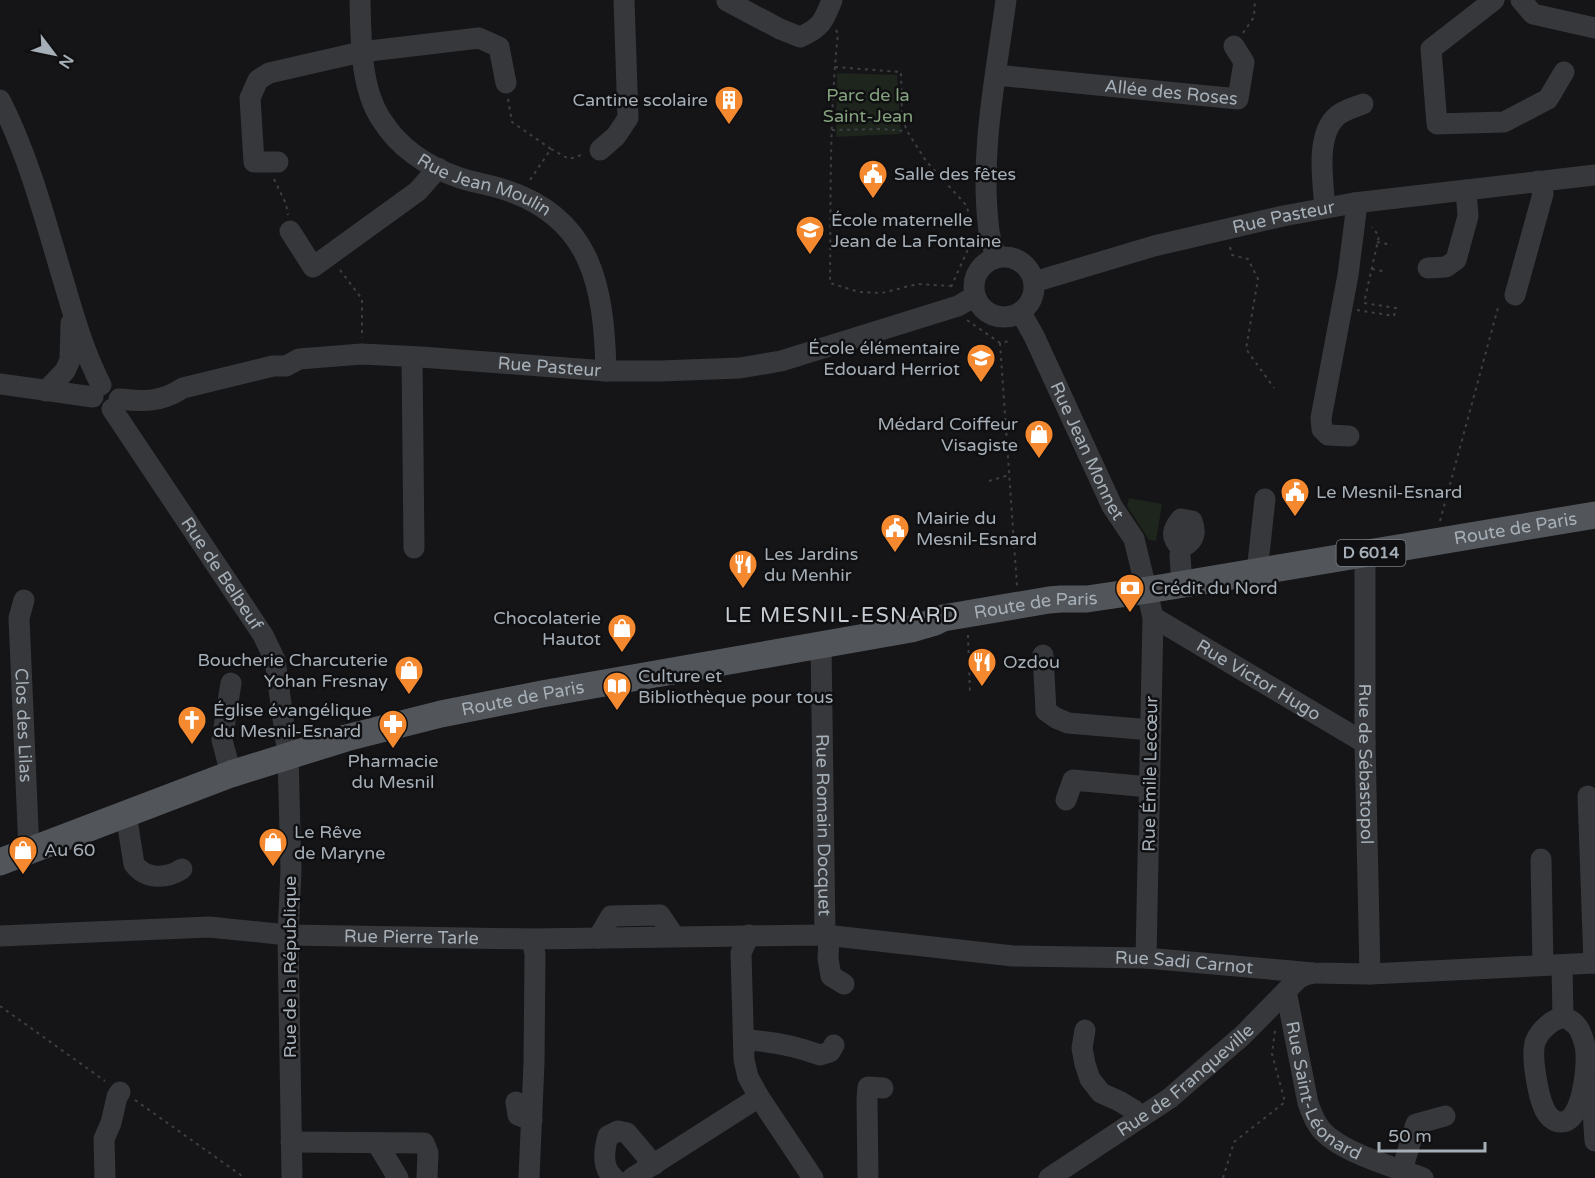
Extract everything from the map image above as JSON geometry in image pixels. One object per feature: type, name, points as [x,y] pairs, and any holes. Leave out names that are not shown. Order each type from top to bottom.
[{"type":"main road","name":"Route de Paris","points":[[0,862],[231,774],[346,738],[441,714],[912,628],[943,618],[1049,600],[1087,599],[1182,585],[1595,515]]},
{"type":"street","name":"Rue Jean Moulin","points":[[360,0],[362,52],[370,95],[380,118],[399,143],[425,162],[460,178],[520,194],[535,201],[550,211],[569,230],[586,254],[592,270],[598,294],[606,371]]},
{"type":"street","points":[[600,150],[616,136],[628,118],[624,0]]},
{"type":"street","points":[[996,258],[989,233],[986,179],[988,134],[1006,0]]},
{"type":"street","points":[[1494,0],[1431,49],[1437,124],[1504,122],[1548,99],[1564,72]]},
{"type":"street","points":[[1521,0],[1533,14],[1595,28]]},
{"type":"street","points":[[727,1],[780,30],[800,37],[814,31],[829,8]]},
{"type":"street","points":[[273,162],[254,162],[250,98],[258,81],[269,73],[362,52],[479,38],[499,47],[506,83]]},
{"type":"street","name":"Allée des Roses","points":[[996,75],[1238,99],[1244,62],[1234,46]]},
{"type":"street","points":[[0,100],[29,166],[92,367],[97,391]]},
{"type":"street","points":[[1343,207],[1322,144],[1325,134],[1337,116],[1363,104]]},
{"type":"street","points":[[1340,157],[1334,166],[1343,207],[1348,275],[1322,418],[1322,429],[1329,435],[1349,436]]},
{"type":"street","points":[[290,231],[313,267],[418,191],[438,168]]},
{"type":"street","name":"Rue Pasteur","points":[[1034,282],[1154,246],[1226,229],[1343,207],[1595,175]]},
{"type":"street","points":[[1515,295],[1543,194],[1538,181]]},
{"type":"street","points":[[1428,268],[1446,267],[1456,260],[1468,216],[1467,190]]},
{"type":"street","points":[[996,258],[1016,259],[1025,265],[1034,282],[1032,299],[1027,307],[1012,317],[994,316],[979,304],[975,296],[976,277],[981,268],[996,258]]},
{"type":"street","name":"Rue Pasteur","points":[[116,404],[157,400],[172,396],[183,388],[273,366],[286,366],[298,359],[362,354],[606,371],[740,368],[781,361],[958,306],[975,296]]},
{"type":"street","points":[[46,391],[65,371],[70,360],[72,307]]},
{"type":"street","name":"Rue Jean Monnet","points":[[1021,313],[1034,336],[1112,506],[1134,539],[1148,590]]},
{"type":"street","points":[[412,357],[414,548]]},
{"type":"street","points":[[0,384],[46,391],[97,391],[110,385],[119,395],[116,404]]},
{"type":"street","points":[[126,430],[128,418],[140,401]]},
{"type":"street","name":"Rue de Belbeuf","points":[[116,404],[126,430],[263,635],[271,651],[275,660],[288,755]]},
{"type":"street","points":[[1257,572],[1265,499]]},
{"type":"street","points":[[1181,548],[1182,585]]},
{"type":"street","name":"Rue de Sébastopol","points":[[1365,554],[1365,743],[1370,974]]},
{"type":"street","name":"Rue Émile Lecœur","points":[[1146,958],[1153,617],[1148,590]]},
{"type":"street","name":"Clos des Lilas","points":[[24,600],[19,618],[29,851]]},
{"type":"street","name":"Rue Victor Hugo","points":[[1153,617],[1365,743]]},
{"type":"street","name":"Rue Romain Docquet","points":[[821,643],[828,959],[831,976],[844,984]]},
{"type":"street","points":[[1044,656],[1046,711],[1056,718],[1068,723],[1151,730]]},
{"type":"street","points":[[231,683],[222,740],[231,774]]},
{"type":"street","name":"Rue de la République","points":[[288,755],[291,870],[288,935],[292,1178]]},
{"type":"street","points":[[1066,800],[1072,780],[1149,787]]},
{"type":"street","name":"Rue Sadi Carnot","points":[[827,935],[1013,956],[1146,958],[1313,973],[1370,974],[1594,963],[1588,796]]},
{"type":"street","points":[[126,813],[134,864],[138,869],[151,876],[171,876],[182,869]]},
{"type":"street","points":[[1541,859],[1552,965],[1563,1017]]},
{"type":"street","name":"Rue Pierre Tarle","points":[[0,936],[209,927],[288,935],[532,939],[827,935]]},
{"type":"street","points":[[749,935],[741,953],[744,1060],[748,1077],[813,1178]]},
{"type":"street","points":[[529,1178],[534,1063],[535,965],[532,939]]},
{"type":"street","name":"Rue de Franqueville","points":[[1049,1178],[1170,1098],[1243,1035],[1300,978],[1313,973]]},
{"type":"street","name":"Rue Saint-Léonard","points":[[1280,999],[1312,1117],[1320,1130],[1345,1147],[1423,1178]]},
{"type":"street","points":[[1563,1017],[1570,1019],[1579,1029],[1586,1050],[1585,1082],[1575,1113],[1570,1120],[1564,1123],[1557,1122],[1544,1109],[1534,1064],[1535,1041],[1554,1020],[1563,1017]]},
{"type":"street","points":[[1085,1030],[1082,1048],[1090,1079],[1101,1093],[1134,1110],[1140,1118]]},
{"type":"street","points":[[744,1040],[764,1041],[820,1055],[830,1052],[834,1045]]},
{"type":"street","points":[[1585,1082],[1592,1096],[1595,1141]]},
{"type":"street","points":[[868,1178],[868,1087],[883,1088]]},
{"type":"street","points":[[105,1178],[104,1139],[120,1092]]},
{"type":"street","points":[[654,1165],[627,1133],[618,1131],[608,1136],[605,1145],[605,1167],[608,1173],[629,1178],[654,1165],[759,1097]]},
{"type":"street","points":[[516,1102],[518,1115],[532,1120]]},
{"type":"street","points":[[1402,1170],[1416,1124],[1445,1116]]},
{"type":"street","points":[[516,1149],[521,1125],[532,1120]]},
{"type":"street","points":[[291,1142],[424,1143],[428,1153],[427,1178]]},
{"type":"street","points":[[377,1143],[398,1178]]},
{"type":"path","points":[[1234,46],[1254,17],[1255,0]]},
{"type":"path","points":[[829,8],[838,34],[832,130],[830,284],[859,292],[882,293],[917,284],[951,286]]},
{"type":"path","points":[[835,67],[901,72],[902,117],[907,131],[926,161],[966,206],[970,220]]},
{"type":"path","points":[[506,83],[512,122],[569,159],[600,150]]},
{"type":"path","points":[[832,130],[907,131]]},
{"type":"path","points":[[520,194],[551,149]]},
{"type":"path","points":[[273,162],[275,183],[286,204],[290,231]]},
{"type":"path","points":[[1343,207],[1363,214],[1379,236],[1364,303]]},
{"type":"path","points":[[1226,229],[1232,255],[1248,259],[1258,279],[1246,349],[1274,388]]},
{"type":"path","points":[[954,296],[951,286],[969,247],[975,240]]},
{"type":"path","points":[[1377,242],[1392,245]]},
{"type":"path","points":[[329,255],[362,299],[361,345]]},
{"type":"path","points":[[1372,269],[1387,272]]},
{"type":"path","points":[[1439,524],[1501,298],[1515,295]]},
{"type":"path","points":[[1348,309],[1394,316],[1396,308],[1357,302]]},
{"type":"path","points":[[964,317],[1000,343],[1010,341]]},
{"type":"path","points":[[1000,343],[1017,588]]},
{"type":"path","points":[[989,482],[1009,475]]},
{"type":"path","points":[[968,629],[970,695]]},
{"type":"path","points":[[1223,1178],[1234,1142],[1285,1102],[1272,1054],[1280,999]]},
{"type":"green space","name":"Parc de la Saint-Jean","points":[[837,73],[897,75],[901,134],[836,137]]},
{"type":"green space","points":[[1129,498],[1162,504],[1156,541],[1149,540],[1127,506]]},
{"type":"place","name":"Cantine scolaire","points":[[729,126]]},
{"type":"place","name":"Salle des fêtes","points":[[873,200]]},
{"type":"place","name":"École maternelle Jean de La Fontaine","points":[[810,256]]},
{"type":"place","name":"École élémentaire Edouard Herriot","points":[[981,384]]},
{"type":"place","name":"Médard Coiffeur Visagiste","points":[[1039,460]]},
{"type":"place","name":"Le Mesnil-Esnard","points":[[1295,518]]},
{"type":"place","name":"Mairie du Mesnil-Esnard","points":[[895,554]]},
{"type":"place","name":"Les Jardins du Menhir","points":[[743,590]]},
{"type":"place","name":"Crédit du Nord","points":[[1130,614]]},
{"type":"place","name":"Chocolaterie Hautot","points":[[622,654]]},
{"type":"place","name":"Ozdou","points":[[982,688]]},
{"type":"place","name":"Boucherie Charcuterie Yohan Fresnay","points":[[409,696]]},
{"type":"place","name":"Culture et Bibliothèque pour tous","points":[[617,712]]},
{"type":"place","name":"Église évangélique du Mesnil-Esnard","points":[[192,746]]},
{"type":"place","name":"Pharmacie du Mesnil","points":[[393,750]]},
{"type":"place","name":"Le Rêve de Maryne","points":[[273,868]]},
{"type":"place","name":"Au 60","points":[[23,876]]},
{"type":"district","name":"LE MESNIL-ESNARD","points":[[842,615]]}]
